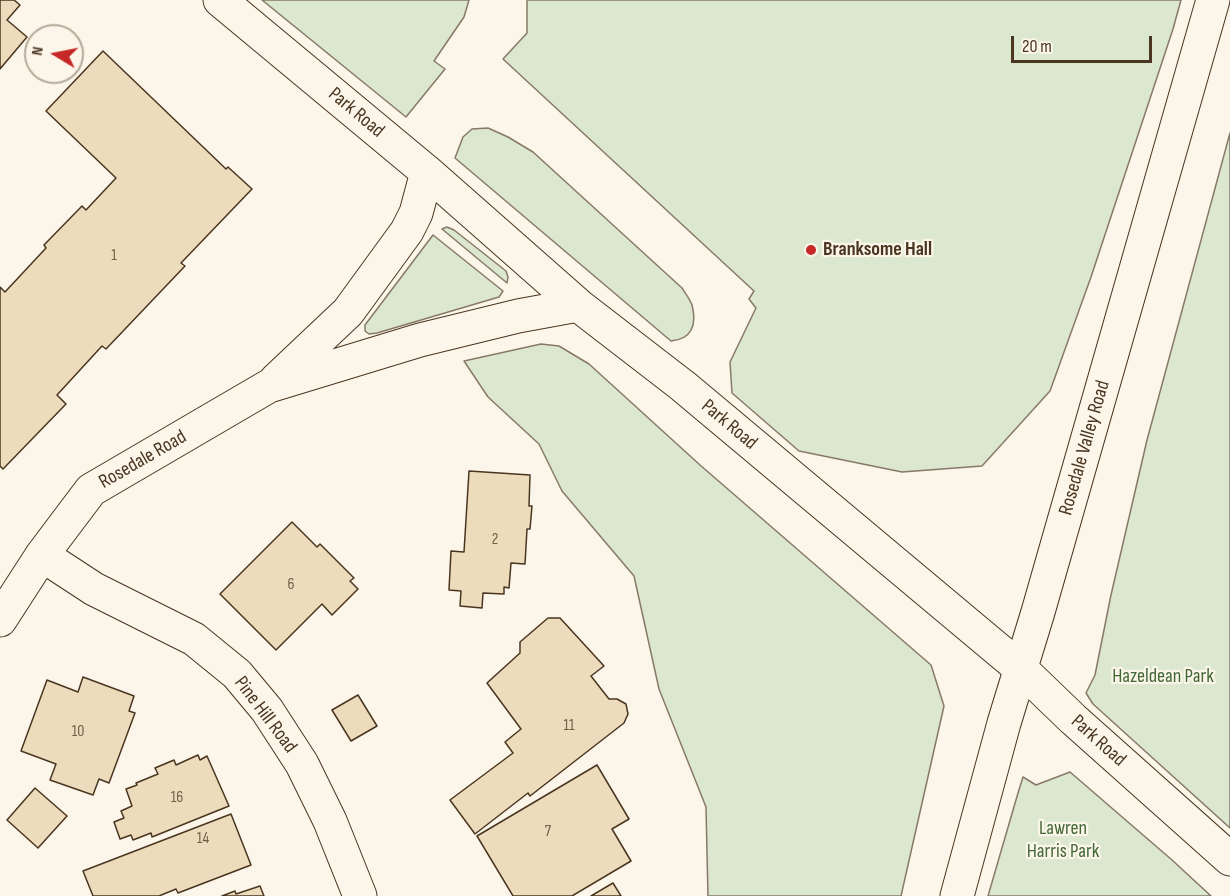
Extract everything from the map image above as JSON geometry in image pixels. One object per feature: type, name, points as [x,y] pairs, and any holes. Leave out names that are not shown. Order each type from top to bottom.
[{"type":"street","name":"Park Road","points":[[220,0],[427,172],[578,305],[683,386],[1020,668],[1073,719],[1230,859]]},
{"type":"street","name":"Rosedale Valley Road","points":[[957,896],[1020,668],[1045,589],[1213,0]]},
{"type":"street","name":"Rosedale Road","points":[[0,620],[42,555],[91,490],[269,386],[348,312],[407,231],[416,213],[427,172]]},
{"type":"street","name":"Rosedale Road","points":[[269,386],[420,340],[518,316],[578,305]]},
{"type":"street","name":"Pine Hill Road","points":[[42,555],[94,589],[194,639],[237,675],[267,710],[302,765],[330,821],[360,896]]},
{"type":"green space","points":[[262,0],[469,0],[464,17],[434,61],[445,69],[406,117]]},
{"type":"green space","name":"Branksome Hall","points":[[527,0],[1181,0],[1091,277],[1050,391],[982,466],[902,472],[799,451],[732,393],[730,362],[756,308],[749,299],[754,291],[503,59],[527,33]]},
{"type":"green space","points":[[488,128],[533,152],[682,288],[691,303],[694,319],[688,334],[671,341],[455,158],[463,137],[472,129]]},
{"type":"green space","name":"Hazeldean Park","points":[[1230,133],[1230,828],[1093,704],[1086,693],[1095,675],[1147,440]]},
{"type":"green space","points":[[447,227],[506,271],[507,283],[442,229]]},
{"type":"green space","points":[[433,235],[503,291],[499,297],[369,334],[365,331],[365,325]]},
{"type":"green space","points":[[541,344],[559,346],[589,364],[700,465],[931,665],[944,706],[901,896],[708,896],[706,807],[659,689],[634,576],[562,491],[539,444],[488,397],[464,361]]},
{"type":"green space","name":"Lawren Harris Park","points":[[1070,772],[1211,896],[988,896],[1023,777],[1036,785]]},
{"type":"building","points":[[0,0],[14,0],[20,5],[7,20],[24,34],[24,41],[0,69]]},
{"type":"building","points":[[103,51],[226,169],[228,167],[252,189],[181,263],[185,266],[106,349],[102,346],[57,395],[66,404],[3,469],[0,466],[0,287],[5,292],[46,248],[44,245],[82,206],[86,210],[116,178],[46,111],[72,84],[84,84],[84,71]]},
{"type":"building","points":[[469,471],[530,475],[529,506],[532,506],[530,529],[527,529],[525,564],[511,563],[509,588],[504,587],[504,594],[483,593],[482,608],[460,606],[461,591],[449,590],[451,551],[464,552]]},
{"type":"building","points":[[292,522],[317,547],[320,544],[354,578],[350,581],[358,589],[332,615],[322,604],[276,650],[220,594]]},
{"type":"building","points":[[548,618],[560,618],[604,666],[591,676],[609,699],[617,699],[626,704],[628,714],[624,723],[530,796],[528,793],[475,834],[450,800],[513,753],[505,742],[521,729],[487,683],[520,653],[520,642]]},
{"type":"building","points":[[83,677],[134,696],[129,711],[135,713],[109,783],[99,779],[93,795],[50,780],[56,764],[21,751],[47,680],[78,692]]},
{"type":"building","points":[[358,695],[377,726],[351,741],[332,710]]},
{"type":"building","points":[[198,755],[200,760],[207,756],[229,806],[152,837],[151,833],[133,840],[131,835],[120,839],[114,822],[124,818],[121,811],[132,806],[126,789],[158,774],[155,768],[174,760],[176,765]]},
{"type":"building","points":[[597,765],[629,819],[612,829],[631,861],[572,896],[513,896],[477,836]]},
{"type":"building","points":[[35,788],[67,816],[38,848],[7,820]]},
{"type":"building","points":[[231,814],[251,865],[178,893],[176,889],[159,896],[93,896],[83,871]]},
{"type":"building","points":[[613,883],[621,896],[591,896]]},
{"type":"building","points":[[260,886],[264,896],[222,896],[235,891],[236,894]]},
{"type":"place","name":"Branksome Hall","points":[[811,250]]}]
